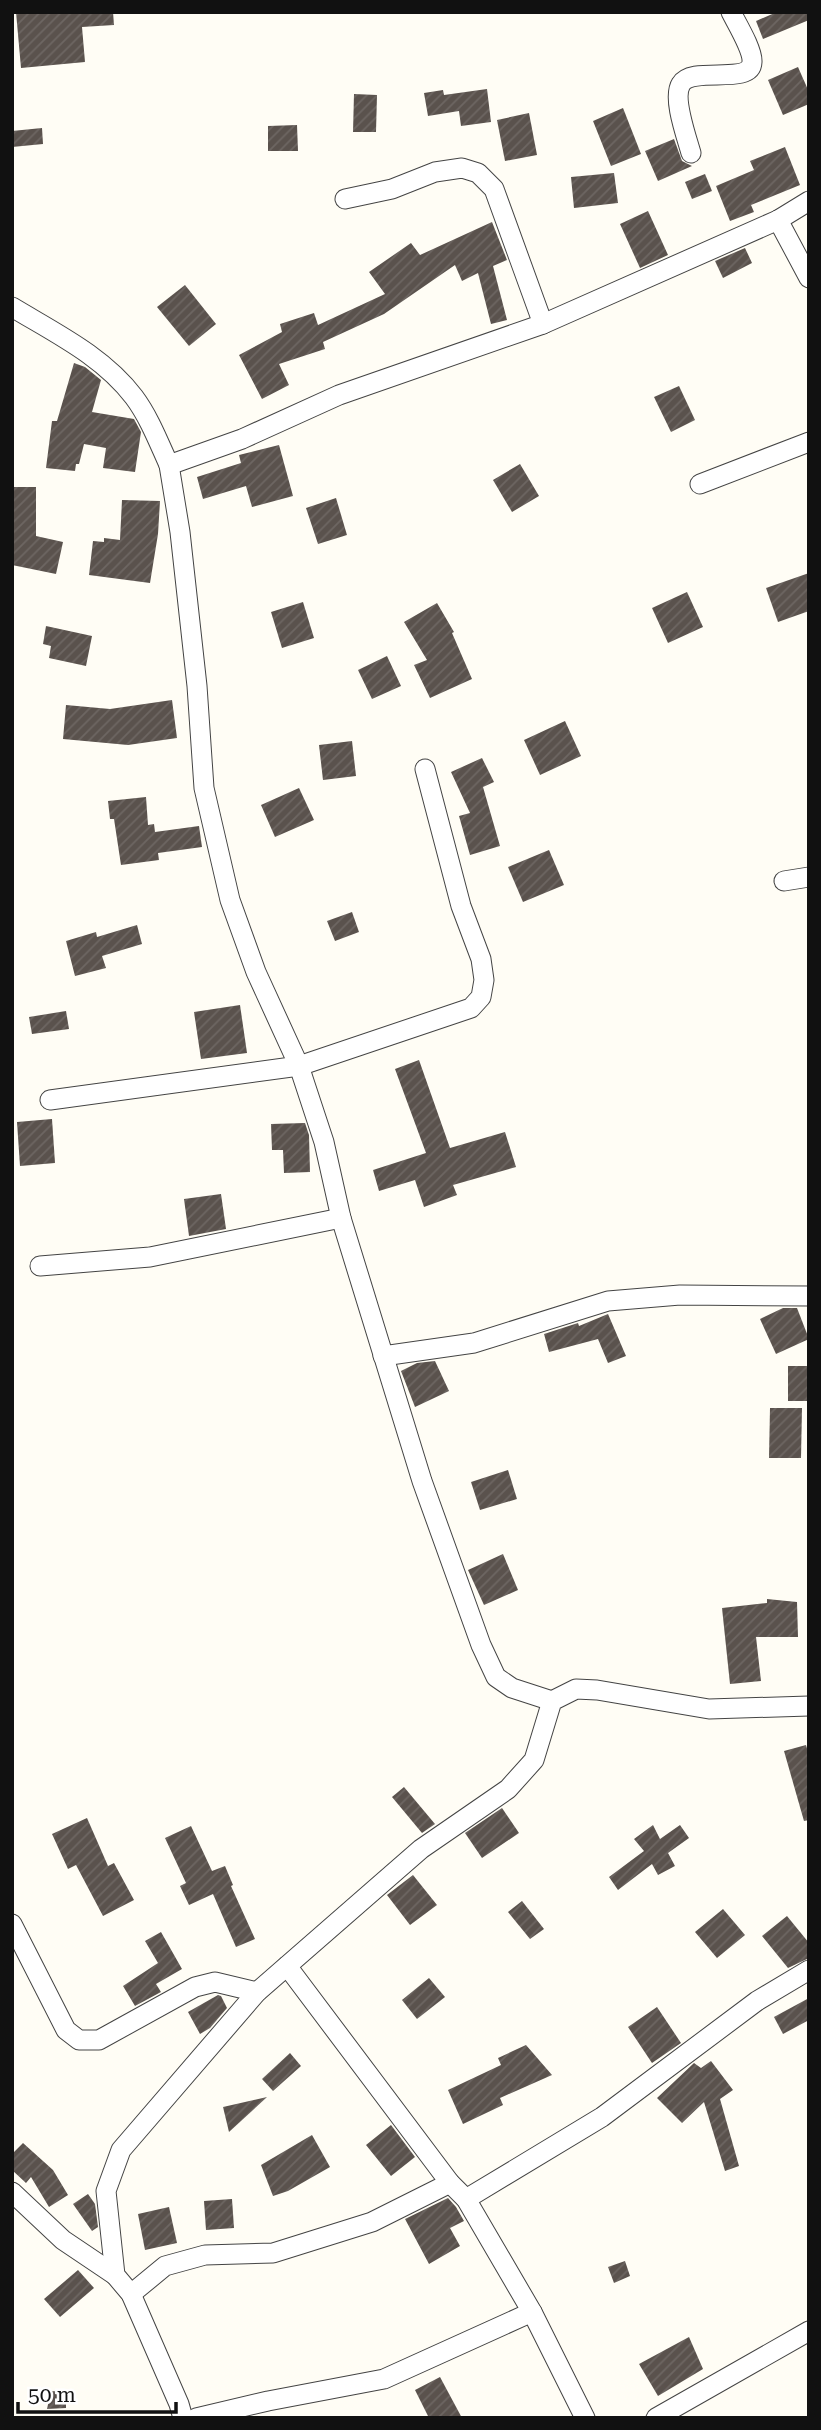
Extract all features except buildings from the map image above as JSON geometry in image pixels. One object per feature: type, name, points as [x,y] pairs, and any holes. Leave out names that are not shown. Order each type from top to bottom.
[{"type":"street","points":[[691,153],[682,122],[678,92],[681,83],[690,76],[740,74],[749,70],[752,64],[751,54],[731,12]]},
{"type":"street","points":[[345,199],[392,189],[435,172],[462,168],[478,173],[494,189],[543,324]]},
{"type":"street","points":[[169,465],[243,439],[339,395],[543,324],[778,220],[809,201]]},
{"type":"street","points":[[778,220],[809,278]]},
{"type":"street","points":[[12,307],[112,371],[136,399],[169,465],[180,532],[197,686],[204,788],[230,900],[256,972],[299,1066],[324,1142],[341,1218],[422,1480],[481,1645],[496,1677],[512,1688],[552,1701],[576,1689],[597,1690],[709,1709],[809,1706]]},
{"type":"street","points":[[700,484],[809,442]]},
{"type":"street","points":[[50,1100],[299,1066],[471,1008],[481,997],[484,979],[481,959],[461,906],[425,769]]},
{"type":"street","points":[[784,881],[809,877]]},
{"type":"street","points":[[40,1266],[150,1257],[341,1218]]},
{"type":"street","points":[[383,1356],[474,1343],[608,1301],[680,1296],[809,1296]]},
{"type":"street","points":[[115,2276],[106,2191],[121,2150],[257,1992],[421,1849],[508,1789],[534,1760],[552,1701]]},
{"type":"street","points":[[12,1924],[66,2030],[79,2040],[99,2040],[195,1987],[215,1982],[257,1992]]},
{"type":"street","points":[[287,1966],[450,2183],[466,2199],[532,2312],[585,2418]]},
{"type":"street","points":[[466,2199],[602,2117],[757,2001],[809,1970]]},
{"type":"street","points":[[131,2294],[165,2266],[205,2255],[273,2253],[372,2222],[450,2183]]},
{"type":"street","points":[[12,2192],[63,2240],[115,2276],[131,2294],[183,2418]]},
{"type":"street","points":[[196,2418],[384,2379],[532,2312]]},
{"type":"street","points":[[656,2418],[809,2331]]}]
